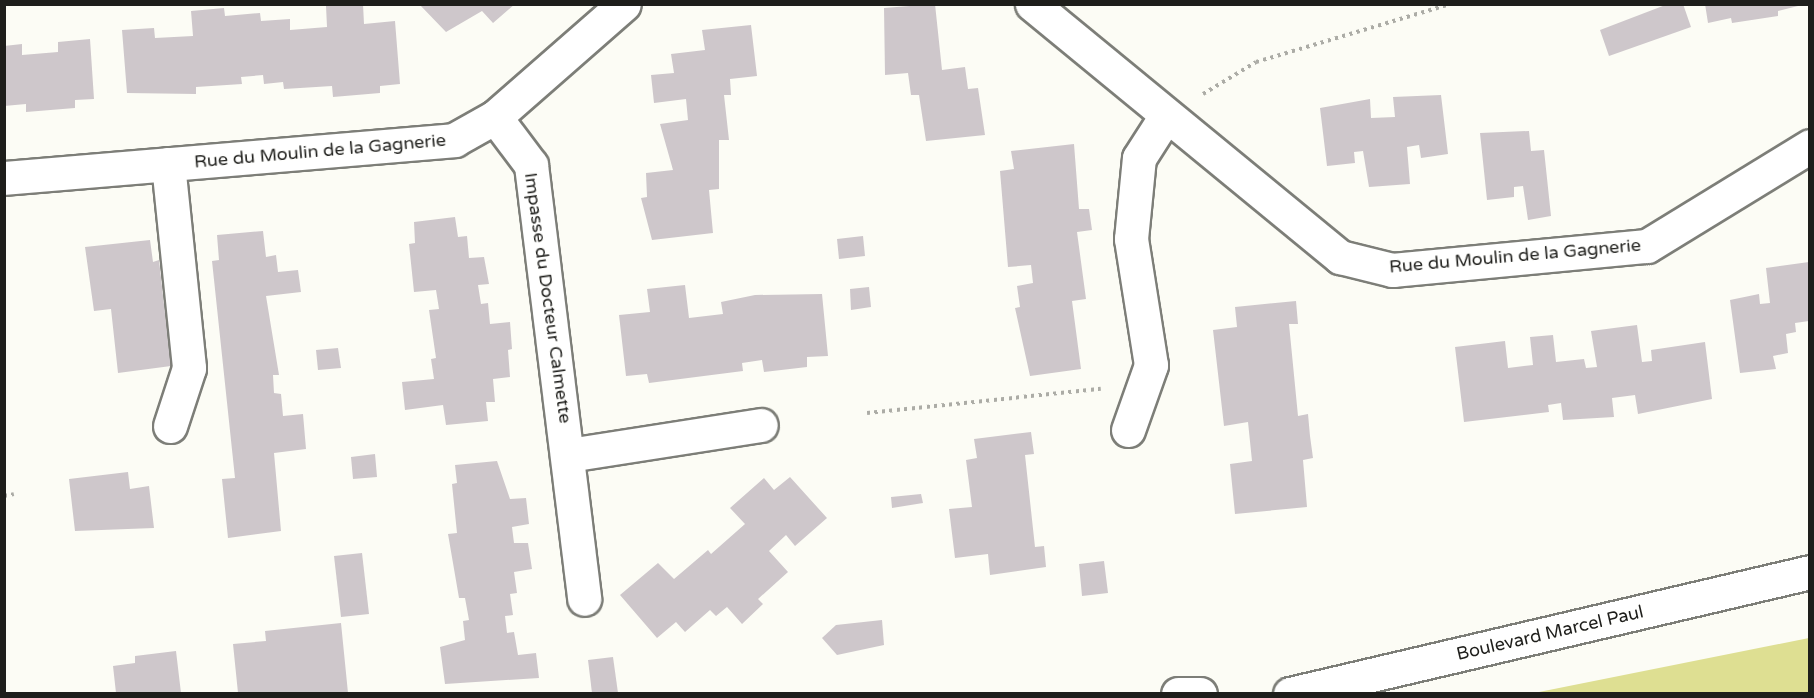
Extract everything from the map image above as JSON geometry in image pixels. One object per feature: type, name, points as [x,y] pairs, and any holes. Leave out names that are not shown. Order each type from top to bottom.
[{"type":"street","name":"Rue du Moulin de la Gagnerie","points":[[4,178],[454,140],[495,117],[624,4]]},
{"type":"street","name":"Rue du Moulin de la Gagnerie","points":[[1032,4],[1340,257],[1392,270],[1647,246],[1809,146]]},
{"type":"street","points":[[1128,430],[1151,365],[1131,239],[1139,158],[1166,116]]},
{"type":"street","name":"Impasse du Docteur Calmette","points":[[495,117],[531,165],[569,455],[585,599]]},
{"type":"street","points":[[168,164],[189,368],[170,426]]},
{"type":"street","points":[[569,455],[761,425]]},
{"type":"street","name":"Boulevard Marcel Paul","points":[[1290,693],[1809,572]]},
{"type":"street","points":[[1178,693],[1200,693]]},
{"type":"path","points":[[1166,116],[1256,62],[1450,4]]},
{"type":"path","points":[[867,414],[1144,384]]},
{"type":"path","points":[[4,496],[14,494]]},
{"type":"green space","points":[[1809,638],[1809,693],[1534,693]]},
{"type":"building","points":[[363,4],[364,24],[395,21],[400,84],[380,86],[380,93],[333,97],[332,86],[284,89],[283,82],[264,84],[263,75],[241,77],[242,84],[196,87],[196,94],[127,93],[122,30],[154,28],[155,38],[193,36],[191,11],[224,8],[225,16],[260,13],[261,21],[290,19],[290,30],[327,27],[326,6]]},
{"type":"building","points":[[419,4],[515,4],[493,23],[482,11],[446,32]]},
{"type":"building","points":[[935,4],[942,70],[965,67],[968,89],[978,88],[985,135],[926,141],[919,95],[911,95],[908,73],[885,75],[884,8]]},
{"type":"building","points":[[1668,4],[1683,4],[1691,27],[1609,56],[1600,30]]},
{"type":"building","points":[[1705,4],[1802,5],[1778,11],[1778,16],[1732,23],[1731,18],[1708,23]]},
{"type":"building","points":[[751,25],[757,76],[730,79],[731,95],[724,95],[729,140],[719,140],[719,189],[709,190],[713,233],[652,240],[641,198],[647,197],[646,173],[673,170],[660,124],[688,120],[686,99],[654,103],[651,75],[674,73],[671,54],[705,50],[702,30]]},
{"type":"building","points":[[90,39],[94,99],[75,100],[75,108],[26,112],[26,104],[4,106],[4,46],[22,44],[22,55],[58,52],[58,42]]},
{"type":"building","points":[[1441,95],[1448,154],[1421,158],[1419,145],[1407,147],[1410,184],[1369,187],[1363,151],[1354,152],[1355,163],[1327,166],[1320,108],[1370,99],[1371,118],[1395,117],[1393,97]]},
{"type":"building","points":[[1529,131],[1531,151],[1544,150],[1551,216],[1528,220],[1523,186],[1514,187],[1514,197],[1487,200],[1480,133]]},
{"type":"building","points":[[1074,144],[1079,209],[1089,209],[1092,230],[1077,232],[1086,299],[1072,301],[1081,369],[1030,376],[1015,308],[1020,307],[1017,286],[1033,283],[1031,265],[1008,267],[1000,171],[1014,169],[1011,151]]},
{"type":"building","points":[[455,217],[458,237],[467,236],[469,258],[484,257],[489,284],[478,285],[481,304],[488,303],[490,324],[510,322],[512,349],[508,350],[510,377],[493,379],[495,402],[486,402],[488,421],[446,425],[443,405],[405,410],[402,382],[434,379],[431,359],[436,358],[429,310],[439,309],[436,290],[414,292],[409,244],[415,243],[414,222]]},
{"type":"building","points":[[263,231],[266,257],[276,255],[278,272],[298,270],[301,292],[266,296],[279,375],[273,375],[274,393],[281,394],[283,416],[303,414],[306,449],[274,453],[281,531],[228,538],[222,479],[235,478],[212,261],[219,260],[217,235]]},
{"type":"building","points":[[863,236],[865,256],[839,259],[837,239]]},
{"type":"building","points":[[150,240],[153,262],[159,260],[171,366],[118,373],[111,309],[94,311],[85,247]]},
{"type":"building","points":[[1809,262],[1809,321],[1795,323],[1796,332],[1786,334],[1788,353],[1773,356],[1776,369],[1740,373],[1730,300],[1759,294],[1760,304],[1770,303],[1766,268]]},
{"type":"building","points":[[685,285],[689,318],[723,314],[721,302],[755,295],[822,294],[828,356],[807,357],[807,367],[764,372],[762,360],[742,363],[743,371],[649,383],[647,374],[626,376],[619,315],[650,312],[647,289]]},
{"type":"building","points":[[869,287],[871,307],[851,310],[850,289]]},
{"type":"building","points":[[1296,301],[1298,324],[1289,324],[1298,416],[1308,414],[1313,458],[1303,460],[1307,507],[1235,514],[1230,464],[1252,461],[1248,422],[1224,426],[1213,330],[1237,327],[1235,307]]},
{"type":"building","points":[[1637,325],[1642,362],[1652,361],[1651,350],[1705,342],[1712,399],[1638,414],[1635,395],[1612,398],[1614,417],[1563,420],[1561,403],[1548,405],[1549,412],[1464,422],[1455,347],[1505,341],[1508,368],[1533,365],[1530,337],[1553,335],[1556,362],[1584,359],[1586,368],[1597,367],[1591,331]]},
{"type":"building","points":[[338,348],[341,368],[318,370],[316,350]]},
{"type":"building","points":[[1031,432],[1034,454],[1025,455],[1035,547],[1044,546],[1046,567],[990,575],[988,554],[955,558],[949,509],[972,507],[966,460],[977,458],[974,439]]},
{"type":"building","points":[[375,454],[377,477],[353,479],[351,457]]},
{"type":"building","points":[[497,461],[510,499],[526,498],[529,524],[512,527],[514,543],[528,543],[532,569],[514,572],[517,593],[510,594],[513,615],[505,616],[507,633],[514,632],[518,655],[536,653],[539,678],[445,684],[440,647],[465,640],[463,621],[469,620],[465,598],[459,598],[448,534],[457,533],[452,484],[457,483],[455,465]]},
{"type":"building","points":[[128,472],[130,489],[149,486],[154,528],[75,531],[69,479]]},
{"type":"building","points":[[790,477],[827,518],[795,546],[786,535],[769,551],[788,572],[758,599],[763,604],[742,624],[727,607],[716,616],[710,610],[685,632],[676,622],[657,638],[620,595],[658,563],[674,579],[708,550],[711,554],[745,524],[730,508],[764,478],[774,490]]},
{"type":"building","points":[[921,494],[923,503],[892,508],[891,497]]},
{"type":"building","points":[[362,553],[369,614],[341,617],[334,556]]},
{"type":"building","points":[[1104,561],[1108,593],[1082,596],[1079,564]]},
{"type":"building","points":[[882,620],[884,645],[837,655],[822,638],[836,625]]},
{"type":"building","points":[[341,623],[348,693],[238,693],[233,644],[266,641],[265,631]]},
{"type":"building","points":[[176,651],[181,693],[116,693],[113,666],[135,663],[135,656]]},
{"type":"building","points":[[613,657],[618,693],[592,693],[588,660]]}]
